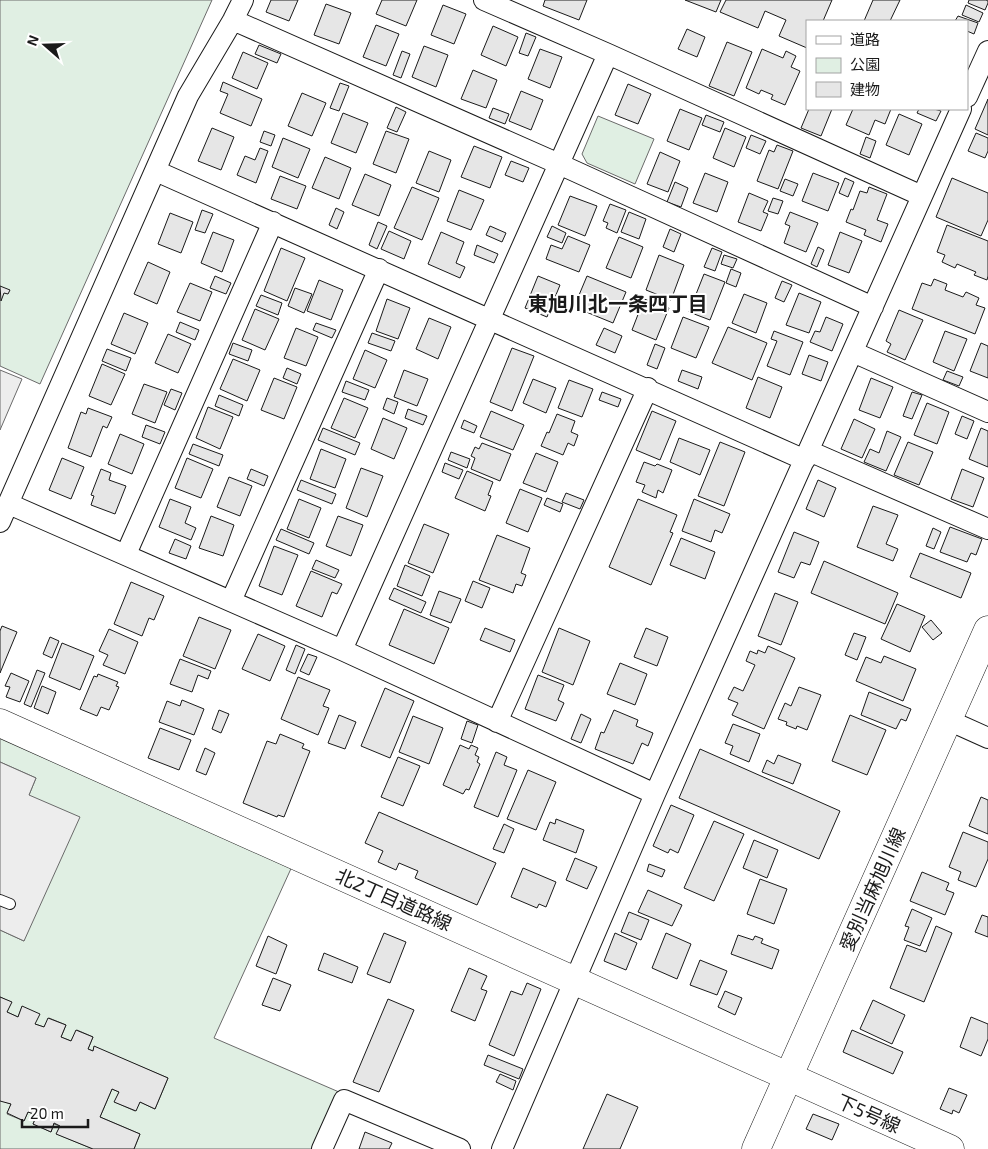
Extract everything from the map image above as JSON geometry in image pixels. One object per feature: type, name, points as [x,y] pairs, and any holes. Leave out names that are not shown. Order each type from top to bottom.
[{"type":"street","points":[[242,0],[233,20],[188,96],[3,515],[126,554],[342,650],[655,794]]},
{"type":"street","points":[[484,0],[922,196]]},
{"type":"street","points":[[233,20],[559,164],[873,307]]},
{"type":"street","points":[[968,95],[988,51]]},
{"type":"street","points":[[342,650],[608,54]]},
{"type":"street","points":[[502,1149],[655,794],[961,110]]},
{"type":"street","points":[[156,171],[648,388],[988,529]]},
{"type":"street","points":[[126,554],[273,222]]},
{"type":"street","points":[[231,601],[379,269]]},
{"type":"street","points":[[853,352],[988,412]]},
{"type":"street","points":[[497,722],[648,388]]},
{"type":"street","name":"愛別当麻旭川線","points":[[756,1149],[988,630]]},
{"type":"street","points":[[948,720],[988,738]]},
{"type":"street","name":"北2丁目道路線","points":[[0,723],[788,1077]]},
{"type":"street","name":"下5号線","points":[[788,1077],[950,1149]]},
{"type":"street","points":[[322,1149],[344,1100],[460,1149]]},
{"type":"green space","points":[[0,0],[212,0],[40,384],[0,366]]},
{"type":"green space","points":[[598,116],[654,139],[635,184],[587,163],[582,154]]},
{"type":"green space","points":[[0,729],[294,862],[214,1038],[339,1092],[313,1149],[134,1149],[140,1134],[100,1117],[112,1089],[119,1092],[115,1102],[135,1111],[140,1102],[155,1109],[168,1078],[94,1047],[93,1051],[88,1049],[93,1037],[77,1030],[71,1041],[61,1037],[66,1025],[49,1018],[44,1027],[35,1024],[22,1007],[18,1017],[7,1012],[11,1002],[0,997],[0,930],[24,941],[29,795],[36,778],[0,762]]},
{"type":"green space","points":[[0,1100],[11,1104],[7,1114],[24,1121],[28,1112],[37,1115],[33,1124],[51,1132],[54,1124],[60,1126],[57,1134],[93,1149],[0,1149]]},
{"type":"shaded area","points":[[0,370],[22,379],[0,430]]},
{"type":"shaded area","points":[[0,762],[36,778],[29,795],[80,817],[24,941],[0,930]]},
{"type":"building","points":[[271,0],[298,0],[289,21],[266,12]]},
{"type":"building","points":[[382,0],[417,0],[406,26],[376,14]]},
{"type":"building","points":[[545,0],[587,0],[579,20],[543,6]]},
{"type":"building","points":[[685,0],[721,0],[716,12]]},
{"type":"building","points":[[726,0],[832,0],[823,20],[806,20],[806,48],[779,36],[786,20],[765,11],[758,28],[720,12]]},
{"type":"building","points":[[873,0],[900,0],[890,20],[864,20]]},
{"type":"building","points":[[969,0],[986,0],[988,3],[985,10],[968,3]]},
{"type":"building","points":[[326,4],[351,13],[339,44],[314,35]]},
{"type":"building","points":[[443,5],[466,14],[454,44],[431,35]]},
{"type":"building","points":[[966,5],[983,13],[979,22],[962,15]]},
{"type":"building","points":[[958,16],[978,23],[974,34],[968,31],[968,20],[956,20]]},
{"type":"building","points":[[376,25],[399,34],[386,66],[363,57]]},
{"type":"building","points":[[493,26],[518,37],[506,66],[481,55]]},
{"type":"building","points":[[687,29],[705,37],[697,57],[678,49]]},
{"type":"building","points":[[526,33],[536,37],[528,56],[519,53]]},
{"type":"building","points":[[727,42],[752,52],[734,96],[709,86]]},
{"type":"building","points":[[259,45],[281,54],[277,63],[255,54]]},
{"type":"building","points":[[424,46],[448,55],[436,87],[412,77]]},
{"type":"building","points":[[540,49],[562,57],[550,88],[528,79]]},
{"type":"building","points":[[762,49],[783,58],[786,51],[796,56],[791,67],[800,71],[785,105],[771,99],[773,95],[761,90],[759,94],[746,88]]},
{"type":"building","points":[[402,51],[410,54],[401,78],[393,75]]},
{"type":"building","points":[[243,52],[268,63],[257,89],[232,78]]},
{"type":"building","points":[[473,70],[497,80],[486,108],[461,99]]},
{"type":"building","points":[[223,82],[262,99],[251,126],[220,113],[228,94],[220,91]]},
{"type":"building","points":[[340,83],[349,86],[339,111],[330,108]]},
{"type":"building","points":[[628,84],[651,94],[638,124],[615,115]]},
{"type":"building","points":[[521,91],[543,100],[531,130],[509,121]]},
{"type":"building","points":[[302,93],[326,103],[312,136],[288,126]]},
{"type":"building","points":[[988,99],[988,135],[975,129]]},
{"type":"building","points":[[396,107],[406,112],[397,132],[387,128]]},
{"type":"building","points":[[493,108],[509,114],[505,124],[489,118]]},
{"type":"building","points":[[680,109],[702,118],[689,150],[667,141]]},
{"type":"building","points":[[809,110],[832,110],[821,136],[801,128]]},
{"type":"building","points":[[853,110],[891,110],[885,124],[875,120],[869,135],[846,125]]},
{"type":"building","points":[[918,110],[941,111],[936,121],[917,113]]},
{"type":"building","points":[[343,113],[368,123],[356,153],[331,143]]},
{"type":"building","points":[[899,114],[922,124],[909,155],[886,145]]},
{"type":"building","points":[[706,115],[724,122],[720,132],[702,125]]},
{"type":"building","points":[[212,128],[234,137],[221,170],[198,161]]},
{"type":"building","points":[[725,128],[746,137],[734,167],[713,158]]},
{"type":"building","points":[[264,131],[275,135],[271,146],[260,142]]},
{"type":"building","points":[[386,131],[409,139],[396,173],[373,164]]},
{"type":"building","points":[[976,133],[988,138],[988,151],[985,158],[968,151]]},
{"type":"building","points":[[751,135],[766,141],[760,154],[746,148]]},
{"type":"building","points":[[866,137],[876,141],[870,158],[860,154]]},
{"type":"building","points":[[283,138],[310,149],[298,178],[272,167]]},
{"type":"building","points":[[777,145],[793,151],[778,189],[757,181],[769,150],[774,152]]},
{"type":"building","points":[[474,146],[502,157],[490,188],[461,177]]},
{"type":"building","points":[[260,148],[268,151],[256,183],[237,175],[245,156],[255,160]]},
{"type":"building","points":[[429,151],[451,160],[439,192],[416,183]]},
{"type":"building","points":[[660,152],[680,161],[668,192],[647,184]]},
{"type":"building","points":[[325,157],[351,168],[339,199],[312,188]]},
{"type":"building","points":[[511,161],[529,168],[523,182],[505,175]]},
{"type":"building","points":[[705,173],[728,182],[717,212],[693,203]]},
{"type":"building","points":[[813,173],[839,183],[828,211],[802,201]]},
{"type":"building","points":[[365,174],[391,185],[379,216],[352,205]]},
{"type":"building","points":[[280,176],[306,186],[297,209],[271,199]]},
{"type":"building","points":[[845,178],[854,182],[848,197],[839,193]]},
{"type":"building","points":[[952,178],[988,193],[988,220],[981,236],[936,217]]},
{"type":"building","points":[[785,179],[798,184],[793,196],[780,191]]},
{"type":"building","points":[[675,182],[688,188],[681,207],[667,202]]},
{"type":"building","points":[[412,187],[439,198],[422,240],[394,228]]},
{"type":"building","points":[[869,187],[887,194],[877,220],[888,224],[881,242],[864,235],[866,230],[846,222],[860,191],[867,193]]},
{"type":"building","points":[[459,190],[484,200],[471,230],[447,221]]},
{"type":"building","points":[[749,193],[768,201],[763,212],[768,214],[761,231],[738,222]]},
{"type":"building","points":[[570,196],[597,206],[585,236],[558,225]]},
{"type":"building","points":[[773,198],[783,201],[778,214],[768,211]]},
{"type":"building","points":[[610,204],[626,210],[617,233],[606,228],[608,223],[603,221]]},
{"type":"building","points":[[336,208],[344,212],[337,229],[329,225]]},
{"type":"building","points":[[202,210],[213,214],[205,233],[195,230]]},
{"type":"building","points":[[629,212],[646,219],[639,239],[621,232]]},
{"type":"building","points":[[790,212],[818,223],[806,252],[784,243],[790,226],[785,224]]},
{"type":"building","points":[[170,213],[193,222],[181,253],[158,244]]},
{"type":"building","points":[[378,222],[387,226],[377,249],[369,245]]},
{"type":"building","points":[[947,225],[988,241],[987,280],[974,275],[976,272],[957,264],[955,268],[942,262],[945,255],[937,252]]},
{"type":"building","points":[[490,226],[506,233],[502,242],[486,235]]},
{"type":"building","points":[[552,226],[566,233],[562,243],[547,237]]},
{"type":"building","points":[[670,229],[681,234],[674,252],[663,247]]},
{"type":"building","points":[[389,231],[411,241],[404,259],[381,249]]},
{"type":"building","points":[[213,232],[234,240],[222,272],[201,263]]},
{"type":"building","points":[[441,232],[464,242],[456,263],[465,267],[460,278],[428,264]]},
{"type":"building","points":[[840,232],[862,241],[849,273],[828,265]]},
{"type":"building","points":[[568,236],[590,245],[579,272],[546,259],[551,245],[562,249]]},
{"type":"building","points":[[619,237],[643,247],[631,278],[606,268]]},
{"type":"building","points":[[477,245],[498,254],[494,263],[474,255]]},
{"type":"building","points":[[818,247],[824,250],[817,267],[811,264]]},
{"type":"building","points":[[281,248],[305,258],[287,301],[264,291]]},
{"type":"building","points":[[712,248],[722,252],[715,271],[704,267]]},
{"type":"building","points":[[659,255],[684,265],[671,300],[646,290]]},
{"type":"building","points":[[724,255],[737,259],[733,268],[721,264]]},
{"type":"building","points":[[148,262],[170,272],[157,304],[134,294]]},
{"type":"building","points":[[731,269],[741,273],[736,287],[726,283]]},
{"type":"building","points":[[704,274],[725,282],[710,320],[689,312]]},
{"type":"building","points":[[215,276],[231,283],[226,294],[210,288]]},
{"type":"building","points":[[538,276],[560,285],[547,317],[525,308]]},
{"type":"building","points":[[587,276],[626,292],[613,323],[574,307]]},
{"type":"building","points":[[934,279],[947,284],[945,290],[963,297],[966,292],[979,298],[976,305],[985,308],[975,334],[912,309],[922,283],[931,286]]},
{"type":"building","points":[[319,280],[343,290],[331,320],[307,311]]},
{"type":"building","points":[[782,281],[792,285],[784,302],[775,298]]},
{"type":"building","points":[[190,283],[212,292],[200,321],[177,312]]},
{"type":"building","points":[[0,286],[10,290],[8,294],[4,293],[1,301]]},
{"type":"building","points":[[295,288],[312,294],[304,313],[288,306]]},
{"type":"building","points":[[799,293],[821,302],[809,333],[786,325]]},
{"type":"building","points":[[744,294],[767,303],[756,333],[732,323]]},
{"type":"building","points":[[261,295],[282,303],[278,315],[256,306]]},
{"type":"building","points":[[387,299],[410,308],[398,339],[376,331]]},
{"type":"building","points":[[644,299],[669,308],[656,340],[632,330]]},
{"type":"building","points":[[255,309],[279,319],[265,350],[242,340]]},
{"type":"building","points":[[899,310],[923,320],[905,360],[887,352],[891,344],[886,341]]},
{"type":"building","points":[[124,313],[148,323],[135,354],[111,344]]},
{"type":"building","points":[[683,317],[709,327],[696,358],[671,348]]},
{"type":"building","points":[[826,317],[843,324],[832,351],[810,342],[815,331],[820,332]]},
{"type":"building","points":[[429,318],[451,327],[438,359],[416,349]]},
{"type":"building","points":[[180,322],[199,330],[195,340],[176,332]]},
{"type":"building","points":[[316,323],[336,330],[332,338],[313,330]]},
{"type":"building","points":[[728,327],[767,343],[752,380],[712,363]]},
{"type":"building","points":[[296,328],[318,337],[306,366],[284,358]]},
{"type":"building","points":[[604,328],[622,336],[615,353],[596,345]]},
{"type":"building","points":[[774,331],[803,342],[790,375],[767,366],[777,341],[771,339]]},
{"type":"building","points":[[945,331],[967,339],[954,371],[933,362]]},
{"type":"building","points":[[372,333],[395,341],[391,351],[368,343]]},
{"type":"building","points":[[168,334],[191,344],[178,373],[155,363]]},
{"type":"building","points":[[233,343],[252,350],[248,361],[229,354]]},
{"type":"building","points":[[981,343],[988,346],[988,378],[970,371]]},
{"type":"building","points":[[655,344],[665,348],[657,369],[647,365]]},
{"type":"building","points":[[512,348],[534,356],[512,411],[490,402]]},
{"type":"building","points":[[107,349],[131,358],[126,371],[102,361]]},
{"type":"building","points":[[365,350],[387,360],[375,388],[353,379]]},
{"type":"building","points":[[809,355],[828,362],[821,381],[802,374]]},
{"type":"building","points":[[233,359],[260,370],[247,401],[220,389]]},
{"type":"building","points":[[102,364],[125,374],[111,405],[89,396]]},
{"type":"building","points":[[287,368],[301,374],[297,384],[283,378]]},
{"type":"building","points":[[404,370],[428,379],[417,406],[394,397]]},
{"type":"building","points":[[682,370],[702,377],[698,389],[678,381]]},
{"type":"building","points":[[947,371],[963,377],[959,386],[943,380]]},
{"type":"building","points":[[758,377],[782,387],[770,418],[746,408]]},
{"type":"building","points":[[274,378],[297,387],[284,419],[261,410]]},
{"type":"building","points":[[871,378],[893,387],[880,418],[859,410]]},
{"type":"building","points":[[533,379],[556,388],[546,413],[523,403]]},
{"type":"building","points":[[569,380],[593,389],[582,417],[558,408]]},
{"type":"building","points":[[346,381],[369,390],[365,400],[342,392]]},
{"type":"building","points":[[144,384],[167,392],[155,423],[132,414]]},
{"type":"building","points":[[171,389],[182,393],[175,410],[164,405]]},
{"type":"building","points":[[602,392],[621,399],[618,407],[599,400]]},
{"type":"building","points":[[912,392],[922,395],[912,419],[903,416]]},
{"type":"building","points":[[219,395],[243,405],[239,416],[215,406]]},
{"type":"building","points":[[344,398],[368,408],[355,438],[331,428]]},
{"type":"building","points":[[387,398],[398,402],[394,414],[383,409]]},
{"type":"building","points":[[927,403],[949,412],[937,444],[914,435]]},
{"type":"building","points":[[208,407],[233,417],[220,449],[196,438]]},
{"type":"building","points":[[88,408],[112,417],[107,428],[103,426],[91,457],[68,448],[81,412],[86,414]]},
{"type":"building","points":[[408,409],[427,416],[423,425],[405,418]]},
{"type":"building","points":[[491,411],[524,425],[513,450],[480,437]]},
{"type":"building","points":[[652,411],[676,421],[660,460],[636,450]]},
{"type":"building","points":[[557,414],[575,421],[571,432],[578,435],[574,446],[568,443],[563,455],[541,446]]},
{"type":"building","points":[[962,416],[974,421],[967,439],[955,434]]},
{"type":"building","points":[[383,418],[407,428],[394,459],[371,449]]},
{"type":"building","points":[[854,419],[875,429],[862,458],[841,449]]},
{"type":"building","points":[[464,420],[477,426],[474,433],[461,428]]},
{"type":"building","points":[[146,425],[165,432],[160,444],[142,437]]},
{"type":"building","points":[[323,428],[360,443],[355,455],[318,440]]},
{"type":"building","points":[[981,428],[988,431],[988,467],[969,459]]},
{"type":"building","points":[[887,431],[901,437],[886,471],[864,462],[870,449],[879,453]]},
{"type":"building","points":[[120,434],[144,444],[132,474],[108,464]]},
{"type":"building","points":[[679,438],[710,450],[700,475],[670,462]]},
{"type":"building","points":[[720,442],[745,452],[724,506],[698,496]]},
{"type":"building","points":[[908,442],[933,452],[919,485],[894,475]]},
{"type":"building","points":[[482,443],[511,454],[500,481],[471,469],[475,458],[471,456],[475,447],[479,449]]},
{"type":"building","points":[[193,444],[223,455],[219,466],[189,454]]},
{"type":"building","points":[[321,449],[346,459],[335,488],[310,479]]},
{"type":"building","points":[[451,452],[470,459],[467,468],[448,460]]},
{"type":"building","points":[[536,453],[558,462],[546,492],[523,483]]},
{"type":"building","points":[[62,458],[84,467],[71,499],[49,490]]},
{"type":"building","points":[[187,458],[213,469],[201,498],[175,488]]},
{"type":"building","points":[[644,462],[655,466],[657,464],[672,470],[663,493],[658,490],[656,498],[642,492],[645,485],[636,482]]},
{"type":"building","points":[[445,463],[463,470],[459,479],[442,472]]},
{"type":"building","points":[[361,468],[383,476],[367,517],[346,508]]},
{"type":"building","points":[[101,469],[111,473],[109,480],[126,486],[115,514],[91,505],[94,496],[91,495]]},
{"type":"building","points":[[251,469],[268,476],[264,486],[247,479]]},
{"type":"building","points":[[962,469],[984,478],[973,507],[951,499]]},
{"type":"building","points":[[467,471],[493,482],[488,495],[491,496],[485,511],[455,498]]},
{"type":"building","points":[[229,477],[252,486],[240,516],[217,507]]},
{"type":"building","points":[[301,480],[336,494],[332,504],[297,490]]},
{"type":"building","points":[[818,480],[836,488],[824,517],[806,509]]},
{"type":"building","points":[[520,489],[542,498],[528,532],[506,523]]},
{"type":"building","points":[[566,493],[584,500],[580,509],[562,502]]},
{"type":"building","points":[[547,498],[563,504],[560,512],[544,505]]},
{"type":"building","points":[[170,499],[191,507],[185,523],[196,528],[191,540],[159,527]]},
{"type":"building","points":[[299,499],[321,508],[309,538],[287,529]]},
{"type":"building","points":[[638,499],[677,515],[670,532],[673,533],[651,585],[609,567]]},
{"type":"building","points":[[694,499],[730,514],[722,533],[715,530],[711,542],[682,531]]},
{"type":"building","points":[[873,506],[898,515],[886,544],[898,549],[893,561],[857,547]]},
{"type":"building","points":[[211,516],[234,525],[223,556],[199,548]]},
{"type":"building","points":[[338,516],[363,525],[351,556],[326,546]]},
{"type":"building","points":[[424,524],[449,534],[433,573],[408,563]]},
{"type":"building","points":[[950,527],[982,539],[976,555],[971,553],[967,562],[940,552]]},
{"type":"building","points":[[933,528],[941,532],[934,549],[926,546]]},
{"type":"building","points":[[281,529],[314,543],[309,554],[276,540]]},
{"type":"building","points":[[794,532],[819,542],[810,565],[801,562],[794,578],[778,572]]},
{"type":"building","points":[[497,535],[530,548],[521,573],[526,575],[522,586],[516,584],[513,593],[479,580]]},
{"type":"building","points":[[681,538],[715,552],[705,579],[670,565]]},
{"type":"building","points":[[175,539],[191,546],[186,559],[169,553]]},
{"type":"building","points":[[274,546],[298,555],[282,595],[259,586]]},
{"type":"building","points":[[920,553],[971,573],[961,598],[910,577]]},
{"type":"building","points":[[316,560],[339,570],[335,578],[312,569]]},
{"type":"building","points":[[824,561],[898,593],[885,624],[811,593]]},
{"type":"building","points":[[405,565],[430,576],[422,596],[397,586]]},
{"type":"building","points":[[311,571],[342,584],[337,594],[332,592],[322,617],[296,606]]},
{"type":"building","points":[[473,581],[490,588],[482,608],[465,601]]},
{"type":"building","points":[[131,582],[164,596],[154,620],[149,618],[142,636],[114,624]]},
{"type":"building","points":[[394,588],[426,602],[421,613],[389,599]]},
{"type":"building","points":[[439,591],[461,599],[451,623],[430,615]]},
{"type":"building","points":[[775,593],[798,602],[781,645],[758,636]]},
{"type":"building","points":[[897,604],[925,616],[910,652],[881,639]]},
{"type":"building","points":[[404,609],[449,628],[434,664],[389,645]]},
{"type":"building","points":[[199,617],[231,630],[215,669],[183,656]]},
{"type":"building","points":[[931,620],[942,633],[933,640],[922,627]]},
{"type":"building","points":[[2,626],[17,632],[0,673],[0,631]]},
{"type":"building","points":[[485,628],[515,640],[510,652],[480,640]]},
{"type":"building","points":[[559,628],[590,641],[573,685],[542,672]]},
{"type":"building","points":[[646,628],[668,637],[657,666],[634,657]]},
{"type":"building","points":[[109,629],[138,642],[125,674],[103,665],[108,655],[99,651]]},
{"type":"building","points":[[854,633],[866,637],[857,660],[845,655]]},
{"type":"building","points":[[258,634],[285,646],[270,681],[242,669]]},
{"type":"building","points":[[50,637],[59,641],[52,658],[43,654]]},
{"type":"building","points":[[62,643],[94,656],[80,690],[49,677]]},
{"type":"building","points":[[296,645],[305,649],[295,674],[286,670]]},
{"type":"building","points":[[768,646],[795,658],[764,729],[732,715],[738,703],[728,699],[734,687],[743,691],[755,665],[746,661],[750,651],[757,654],[758,650],[765,653]]},
{"type":"building","points":[[308,654],[317,657],[309,675],[300,671]]},
{"type":"building","points":[[884,656],[916,669],[903,701],[856,681],[866,657],[881,663]]},
{"type":"building","points":[[180,659],[211,671],[208,679],[198,675],[192,692],[170,684]]},
{"type":"building","points":[[620,663],[647,674],[635,705],[607,694]]},
{"type":"building","points":[[37,670],[45,673],[31,707],[24,704]]},
{"type":"building","points":[[11,673],[29,681],[20,702],[6,697],[10,687],[5,686]]},
{"type":"building","points":[[98,674],[118,682],[116,686],[119,687],[109,710],[101,707],[97,716],[80,709],[94,676],[97,677]]},
{"type":"building","points":[[538,675],[564,685],[558,700],[564,703],[556,721],[525,709]]},
{"type":"building","points":[[298,677],[330,690],[323,706],[329,708],[318,735],[281,719]]},
{"type":"building","points":[[42,686],[56,692],[48,714],[34,708]]},
{"type":"building","points":[[799,687],[821,695],[807,730],[797,726],[796,729],[786,725],[787,722],[778,719],[785,703],[791,706]]},
{"type":"building","points":[[385,688],[414,701],[390,758],[361,746]]},
{"type":"building","points":[[869,692],[911,709],[906,721],[901,719],[896,729],[861,715]]},
{"type":"building","points":[[182,700],[204,709],[194,735],[159,722],[167,701],[180,706]]},
{"type":"building","points":[[219,710],[229,714],[221,733],[212,729]]},
{"type":"building","points":[[614,710],[638,720],[636,726],[653,733],[648,746],[642,743],[633,764],[595,749],[601,732],[604,733]]},
{"type":"building","points":[[581,714],[591,719],[581,743],[571,739]]},
{"type":"building","points":[[339,715],[356,722],[345,749],[328,743]]},
{"type":"building","points":[[850,715],[886,730],[867,775],[832,761]]},
{"type":"building","points":[[413,716],[443,728],[429,764],[399,752]]},
{"type":"building","points":[[467,721],[478,725],[472,743],[461,739]]},
{"type":"building","points":[[733,724],[760,734],[749,762],[730,754],[733,746],[725,743]]},
{"type":"building","points":[[160,728],[191,740],[179,770],[148,758]]},
{"type":"building","points":[[280,734],[304,744],[302,748],[310,751],[284,817],[278,815],[277,817],[243,803],[267,741],[276,744]]},
{"type":"building","points":[[460,745],[469,749],[471,745],[478,748],[475,755],[479,757],[477,762],[480,764],[469,790],[466,789],[463,794],[443,785]]},
{"type":"building","points":[[205,748],[215,753],[206,775],[196,771]]},
{"type":"building","points":[[700,749],[840,811],[819,859],[679,798]]},
{"type":"building","points":[[496,752],[507,757],[504,765],[517,770],[498,817],[474,807]]},
{"type":"building","points":[[778,755],[801,764],[793,784],[762,772],[767,760],[774,764]]},
{"type":"building","points":[[398,757],[420,766],[403,806],[381,797]]},
{"type":"building","points":[[528,770],[556,782],[536,830],[507,819]]},
{"type":"building","points":[[981,797],[988,800],[988,834],[969,826]]},
{"type":"building","points":[[671,805],[694,815],[678,853],[670,849],[668,853],[653,846]]},
{"type":"building","points":[[379,812],[496,863],[477,905],[415,878],[418,871],[399,863],[396,870],[378,862],[383,851],[365,843]]},
{"type":"building","points":[[556,819],[584,830],[576,853],[543,840],[550,822],[555,824]]},
{"type":"building","points":[[714,821],[744,834],[714,901],[684,888]]},
{"type":"building","points":[[504,824],[514,829],[504,853],[493,849]]},
{"type":"building","points":[[963,832],[988,842],[988,859],[976,887],[958,880],[961,872],[949,867]]},
{"type":"building","points":[[754,840],[778,850],[767,878],[743,868]]},
{"type":"building","points":[[575,858],[597,867],[587,889],[566,880]]},
{"type":"building","points":[[649,864],[665,870],[662,877],[647,871]]},
{"type":"building","points":[[523,868],[556,882],[546,907],[539,904],[537,908],[511,897]]},
{"type":"building","points":[[922,872],[949,883],[946,890],[954,893],[945,915],[910,901]]},
{"type":"building","points":[[760,879],[787,889],[774,924],[747,914]]},
{"type":"building","points":[[648,890],[682,905],[672,926],[638,912]]},
{"type":"building","points":[[912,909],[932,918],[920,946],[904,940],[909,927],[905,926]]},
{"type":"building","points":[[629,912],[649,920],[641,940],[621,932]]},
{"type":"building","points":[[982,915],[988,917],[988,937],[975,932]]},
{"type":"building","points":[[936,926],[952,933],[924,1002],[890,988],[907,945],[926,952]]},
{"type":"building","points":[[384,933],[406,942],[390,983],[367,974]]},
{"type":"building","points":[[615,933],[637,943],[626,970],[604,961]]},
{"type":"building","points":[[666,933],[691,944],[677,979],[652,968]]},
{"type":"building","points":[[738,935],[753,940],[755,936],[763,939],[761,943],[779,950],[772,969],[731,954]]},
{"type":"building","points":[[268,936],[287,945],[276,974],[256,966]]},
{"type":"building","points":[[324,953],[358,967],[352,983],[318,970]]},
{"type":"building","points":[[700,960],[727,971],[717,995],[690,985]]},
{"type":"building","points":[[469,968],[487,976],[481,989],[487,991],[475,1021],[451,1011]]},
{"type":"building","points":[[273,978],[291,985],[280,1011],[262,1005]]},
{"type":"building","points":[[527,983],[541,989],[514,1056],[489,1045],[511,991],[522,995]]},
{"type":"building","points":[[725,991],[742,998],[735,1015],[718,1007]]},
{"type":"building","points":[[0,997],[12,1002],[7,1012],[18,1017],[22,1006],[40,1014],[35,1024],[44,1027],[48,1018],[66,1025],[61,1037],[71,1041],[76,1030],[93,1037],[88,1049],[93,1051],[94,1046],[168,1078],[155,1109],[140,1102],[136,1111],[114,1102],[119,1092],[112,1089],[100,1117],[140,1134],[134,1149],[93,1149],[56,1134],[60,1126],[54,1123],[51,1132],[33,1124],[37,1115],[28,1112],[24,1121],[7,1113],[11,1104],[0,1101]]},
{"type":"building","points":[[388,999],[414,1010],[379,1092],[353,1082]]},
{"type":"building","points":[[873,1000],[905,1015],[892,1044],[860,1029]]},
{"type":"building","points":[[971,1017],[988,1024],[988,1039],[981,1056],[960,1047]]},
{"type":"building","points":[[852,1030],[903,1052],[893,1074],[843,1052]]},
{"type":"building","points":[[488,1055],[523,1069],[519,1079],[484,1065]]},
{"type":"building","points":[[500,1074],[516,1081],[513,1090],[496,1082]]},
{"type":"building","points":[[949,1088],[967,1095],[959,1113],[953,1110],[952,1114],[940,1109]]},
{"type":"building","points":[[607,1094],[638,1107],[620,1149],[583,1149]]},
{"type":"building","points":[[813,1114],[839,1124],[832,1140],[806,1129]]},
{"type":"building","points":[[365,1132],[392,1143],[389,1149],[359,1149]]},
{"type":"district","name":"東旭川北一条四丁目","points":[[618,303]]}]
